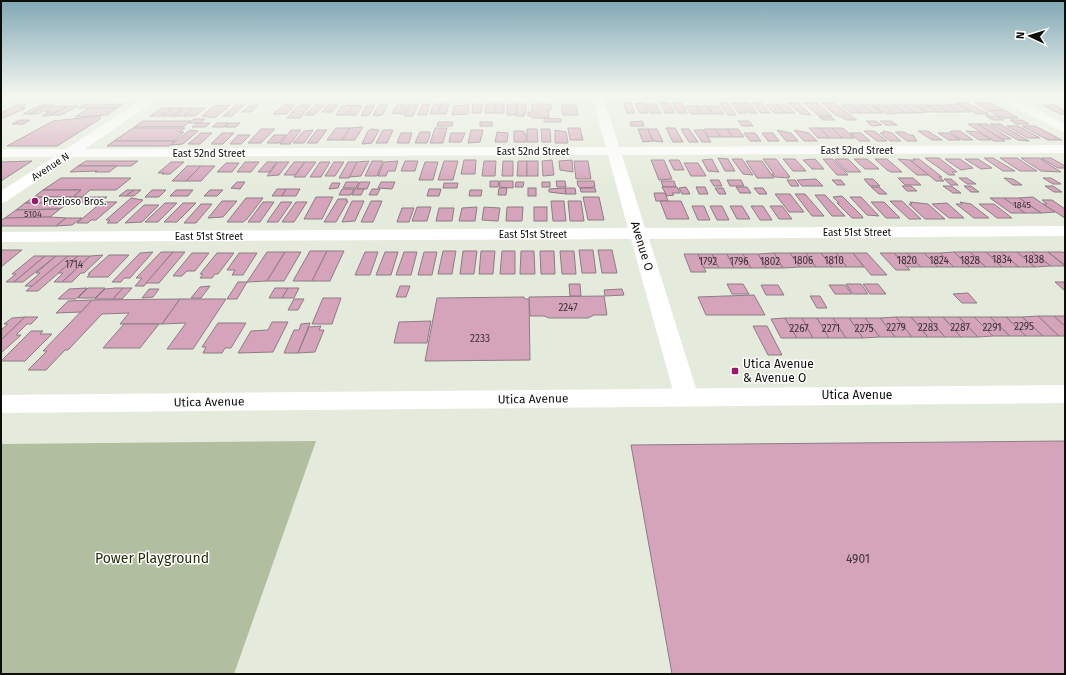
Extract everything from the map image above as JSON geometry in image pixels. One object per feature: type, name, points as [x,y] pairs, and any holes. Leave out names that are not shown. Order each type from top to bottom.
[{"type":"street","name":"Avenue N","points":[[1,198],[111,126]]},
{"type":"street","name":"Avenue O","points":[[606,126],[688,398]]},
{"type":"street","name":"East 52nd Street","points":[[1,154],[1065,149]]},
{"type":"street","name":"East 51st Street","points":[[1,237],[1065,231]]},
{"type":"street","name":"Utica Avenue","points":[[1,404],[1065,394]]},
{"type":"green space","name":"Power Playground","points":[[316,441],[234,674],[1,674],[1,444]]},
{"type":"building","points":[[45,126],[90,126],[57,146],[7,146]]},
{"type":"building","points":[[136,126],[185,126],[183,127],[134,127]]},
{"type":"building","points":[[194,126],[207,126],[205,127],[192,127]]},
{"type":"building","points":[[214,126],[226,126],[224,127],[212,127]]},
{"type":"building","points":[[226,126],[238,126],[236,127],[225,127]]},
{"type":"building","points":[[970,126],[980,126],[1005,141],[994,141]]},
{"type":"building","points":[[980,126],[989,126],[1011,139],[1002,139]]},
{"type":"building","points":[[993,126],[1003,126],[1029,141],[1018,140]]},
{"type":"building","points":[[1007,126],[1018,126],[1040,138],[1028,138]]},
{"type":"building","points":[[1022,126],[1035,126],[1062,140],[1048,140]]},
{"type":"building","points":[[363,127],[355,140],[342,140],[350,128]]},
{"type":"building","points":[[133,128],[185,128],[179,132],[184,132],[174,141],[114,141]]},
{"type":"building","points":[[336,128],[350,128],[342,140],[327,140]]},
{"type":"building","points":[[435,128],[447,128],[443,143],[430,143]]},
{"type":"building","points":[[568,128],[580,128],[583,140],[570,140]]},
{"type":"building","points":[[666,128],[675,128],[683,142],[673,142]]},
{"type":"building","points":[[809,128],[820,128],[830,138],[818,138]]},
{"type":"building","points":[[820,128],[832,128],[842,138],[830,138]]},
{"type":"building","points":[[832,128],[843,128],[854,138],[842,138]]},
{"type":"building","points":[[261,129],[275,129],[261,143],[248,143]]},
{"type":"building","points":[[371,129],[379,130],[372,143],[362,144],[368,131]]},
{"type":"building","points":[[527,129],[537,129],[538,142],[527,142]]},
{"type":"building","points":[[541,129],[550,129],[551,142],[542,142]]},
{"type":"building","points":[[638,129],[648,129],[653,141],[643,142]]},
{"type":"building","points":[[648,129],[657,129],[663,142],[653,141]]},
{"type":"building","points":[[681,129],[689,129],[698,142],[689,142]]},
{"type":"building","points":[[704,129],[715,129],[721,137],[709,137]]},
{"type":"building","points":[[715,129],[727,129],[733,137],[721,137]]},
{"type":"building","points":[[727,129],[738,129],[744,137],[733,137]]},
{"type":"building","points":[[190,130],[198,131],[183,144],[171,145]]},
{"type":"building","points":[[291,130],[301,130],[290,144],[280,144]]},
{"type":"building","points":[[313,130],[304,143],[293,143],[304,131]]},
{"type":"building","points":[[317,130],[327,130],[317,143],[307,143]]},
{"type":"building","points":[[383,130],[393,130],[387,143],[376,143]]},
{"type":"building","points":[[471,130],[483,130],[480,142],[468,143]]},
{"type":"building","points":[[555,130],[566,132],[568,143],[555,143]]},
{"type":"building","points":[[694,130],[703,130],[711,142],[702,142]]},
{"type":"building","points":[[777,130],[791,133],[798,141],[786,141]]},
{"type":"building","points":[[794,130],[809,133],[817,141],[804,141]]},
{"type":"building","points":[[514,131],[524,131],[524,134],[526,134],[526,142],[514,142]]},
{"type":"building","points":[[864,131],[874,131],[887,141],[877,141]]},
{"type":"building","points":[[883,131],[892,133],[901,141],[890,141],[880,133],[884,133]]},
{"type":"building","points":[[918,131],[928,131],[942,140],[932,140]]},
{"type":"building","points":[[960,131],[973,140],[962,140],[950,132]]},
{"type":"building","points":[[966,131],[978,132],[991,140],[979,140]]},
{"type":"building","points":[[420,132],[430,132],[427,143],[415,143]]},
{"type":"building","points":[[497,132],[508,133],[507,142],[495,142]]},
{"type":"building","points":[[895,132],[904,132],[909,135],[913,135],[917,141],[907,141]]},
{"type":"building","points":[[201,133],[212,133],[200,144],[188,144]]},
{"type":"building","points":[[222,133],[234,133],[223,144],[211,144]]},
{"type":"building","points":[[401,133],[412,133],[409,143],[397,143]]},
{"type":"building","points":[[451,133],[465,133],[461,142],[449,142]]},
{"type":"building","points":[[744,133],[755,133],[761,141],[750,141]]},
{"type":"building","points":[[762,133],[773,133],[779,141],[768,141]]},
{"type":"building","points":[[850,133],[861,133],[870,141],[859,141]]},
{"type":"building","points":[[938,133],[949,133],[960,140],[949,140]]},
{"type":"building","points":[[238,135],[250,135],[241,144],[230,144]]},
{"type":"building","points":[[274,135],[286,135],[279,143],[267,143]]},
{"type":"building","points":[[114,141],[175,141],[169,146],[107,146]]},
{"type":"building","points":[[718,158],[728,159],[735,171],[725,171]]},
{"type":"building","points":[[925,158],[939,158],[957,172],[952,172],[955,175],[949,175]]},
{"type":"building","points":[[984,158],[993,158],[1015,171],[1003,171]]},
{"type":"building","points":[[1000,158],[1017,158],[1037,171],[1020,171]]},
{"type":"building","points":[[1021,158],[1039,158],[1061,172],[1041,171]]},
{"type":"building","points":[[1041,158],[1051,158],[1065,166],[1065,168],[1058,168]]},
{"type":"building","points":[[712,159],[719,172],[708,171],[702,160]]},
{"type":"building","points":[[732,159],[742,159],[753,175],[743,174]]},
{"type":"building","points":[[763,159],[776,159],[790,177],[775,177]]},
{"type":"building","points":[[783,159],[795,159],[806,171],[793,171]]},
{"type":"building","points":[[815,159],[824,169],[812,169],[803,160]]},
{"type":"building","points":[[823,159],[833,159],[848,175],[837,175]]},
{"type":"building","points":[[835,159],[848,159],[861,172],[847,172]]},
{"type":"building","points":[[854,159],[867,159],[879,169],[865,169]]},
{"type":"building","points":[[875,159],[887,159],[902,172],[891,172]]},
{"type":"building","points":[[898,159],[910,160],[929,175],[917,175]]},
{"type":"building","points":[[913,159],[919,159],[942,177],[939,177],[944,181],[936,181],[910,160],[915,160]]},
{"type":"building","points":[[945,159],[960,159],[973,168],[961,170]]},
{"type":"building","points":[[965,159],[978,159],[992,168],[981,169]]},
{"type":"building","points":[[464,160],[476,160],[475,174],[461,174]]},
{"type":"building","points":[[552,160],[554,175],[543,176],[542,161]]},
{"type":"building","points":[[572,160],[573,172],[560,170],[559,161]]},
{"type":"building","points":[[651,160],[664,160],[672,179],[659,180]]},
{"type":"building","points":[[669,160],[679,160],[684,170],[674,170]]},
{"type":"building","points":[[32,161],[1,181],[1,162]]},
{"type":"building","points":[[86,161],[138,161],[131,166],[78,166]]},
{"type":"building","points":[[369,161],[361,176],[349,177],[357,162]]},
{"type":"building","points":[[372,161],[383,161],[377,176],[365,176]]},
{"type":"building","points":[[398,161],[395,171],[388,171],[386,176],[378,176],[384,162]]},
{"type":"building","points":[[405,161],[418,161],[415,171],[401,171]]},
{"type":"building","points":[[444,161],[458,161],[453,180],[438,180]]},
{"type":"building","points":[[484,161],[496,161],[495,176],[482,176]]},
{"type":"building","points":[[503,161],[513,161],[513,176],[502,176]]},
{"type":"building","points":[[518,161],[527,161],[527,176],[517,176]]},
{"type":"building","points":[[527,161],[538,161],[538,176],[527,176]]},
{"type":"building","points":[[574,161],[588,161],[591,179],[576,179]]},
{"type":"building","points":[[746,161],[762,161],[774,178],[757,178]]},
{"type":"building","points":[[171,162],[184,162],[170,174],[158,173]]},
{"type":"building","points":[[245,162],[259,162],[251,172],[237,172]]},
{"type":"building","points":[[267,162],[277,162],[269,172],[258,172]]},
{"type":"building","points":[[278,162],[289,162],[279,175],[267,176]]},
{"type":"building","points":[[294,162],[305,162],[295,175],[284,175]]},
{"type":"building","points":[[305,162],[316,162],[305,177],[294,177]]},
{"type":"building","points":[[320,162],[330,162],[321,177],[310,177]]},
{"type":"building","points":[[334,162],[344,162],[335,176],[325,176]]},
{"type":"building","points":[[348,162],[357,162],[349,178],[339,178]]},
{"type":"building","points":[[425,162],[438,162],[433,180],[419,180]]},
{"type":"building","points":[[226,163],[239,163],[232,172],[217,172]]},
{"type":"building","points":[[684,163],[698,163],[706,176],[691,176]]},
{"type":"building","points":[[78,166],[117,166],[109,172],[70,172]]},
{"type":"building","points":[[187,166],[201,166],[186,181],[172,181]]},
{"type":"building","points":[[201,166],[215,166],[201,181],[186,181]]},
{"type":"building","points":[[61,178],[131,178],[116,190],[90,190],[82,197],[73,197],[81,190],[43,190]]},
{"type":"building","points":[[898,178],[913,178],[921,185],[905,185]]},
{"type":"building","points":[[959,178],[967,178],[976,184],[967,184]]},
{"type":"building","points":[[1004,178],[1013,179],[1022,185],[1013,185]]},
{"type":"building","points":[[1043,178],[1051,178],[1061,184],[1053,184]]},
{"type":"building","points":[[816,179],[823,186],[802,186],[797,180]]},
{"type":"building","points":[[864,179],[873,179],[880,186],[870,186]]},
{"type":"building","points":[[944,179],[951,179],[958,185],[951,185]]},
{"type":"building","points":[[710,180],[719,180],[722,186],[714,186]]},
{"type":"building","points":[[727,180],[741,180],[744,186],[730,186]]},
{"type":"building","points":[[787,180],[795,180],[799,186],[791,186]]},
{"type":"building","points":[[832,180],[841,180],[845,185],[837,185]]},
{"type":"building","points":[[490,181],[499,181],[498,187],[490,187]]},
{"type":"building","points":[[500,181],[513,181],[513,188],[499,187]]},
{"type":"building","points":[[556,181],[565,181],[566,187],[557,187]]},
{"type":"building","points":[[577,181],[594,181],[595,187],[580,188]]},
{"type":"building","points":[[661,181],[674,181],[676,187],[663,187]]},
{"type":"building","points":[[237,182],[245,182],[240,189],[231,188]]},
{"type":"building","points":[[346,182],[359,182],[356,188],[343,188]]},
{"type":"building","points":[[360,182],[370,182],[367,189],[357,189]]},
{"type":"building","points":[[381,182],[395,182],[392,189],[378,188]]},
{"type":"building","points":[[516,182],[524,182],[523,187],[515,187]]},
{"type":"building","points":[[542,182],[550,182],[550,187],[542,187]]},
{"type":"building","points":[[332,183],[340,183],[338,188],[329,189]]},
{"type":"building","points":[[444,183],[458,183],[457,188],[443,188]]},
{"type":"building","points":[[902,186],[911,186],[917,191],[907,191]]},
{"type":"building","points":[[943,186],[951,186],[961,193],[953,193]]},
{"type":"building","points":[[964,186],[971,186],[979,192],[971,192]]},
{"type":"building","points":[[1045,186],[1053,186],[1062,192],[1054,192]]},
{"type":"building","points":[[662,187],[677,187],[680,193],[672,193],[674,195],[667,196]]},
{"type":"building","points":[[686,187],[690,194],[682,194],[679,188]]},
{"type":"building","points":[[696,187],[705,187],[708,194],[699,194]]},
{"type":"building","points":[[736,187],[747,187],[751,193],[740,193]]},
{"type":"building","points":[[871,187],[879,187],[887,194],[879,194]]},
{"type":"building","points":[[499,188],[507,188],[506,195],[498,195]]},
{"type":"building","points":[[528,188],[536,188],[536,196],[528,196]]},
{"type":"building","points":[[565,188],[575,188],[576,194],[566,194]]},
{"type":"building","points":[[565,188],[566,194],[549,192],[549,189]]},
{"type":"building","points":[[580,188],[595,188],[596,192],[581,192]]},
{"type":"building","points":[[715,188],[723,188],[726,194],[719,194]]},
{"type":"building","points":[[754,188],[763,188],[767,194],[759,194]]},
{"type":"building","points":[[277,189],[286,189],[282,196],[272,196]]},
{"type":"building","points":[[286,189],[300,189],[296,196],[282,196]]},
{"type":"building","points":[[342,189],[354,189],[351,195],[339,195]]},
{"type":"building","points":[[355,189],[364,189],[361,195],[352,195]]},
{"type":"building","points":[[372,189],[380,189],[377,195],[369,195]]},
{"type":"building","points":[[429,189],[441,189],[439,196],[427,196]]},
{"type":"building","points":[[43,190],[81,190],[73,197],[34,197]]},
{"type":"building","points":[[127,190],[134,190],[126,196],[119,196]]},
{"type":"building","points":[[134,190],[141,190],[134,196],[126,196]]},
{"type":"building","points":[[152,190],[166,190],[159,197],[145,197]]},
{"type":"building","points":[[176,190],[193,190],[188,196],[170,196]]},
{"type":"building","points":[[210,190],[223,190],[217,196],[204,196]]},
{"type":"building","points":[[470,190],[482,190],[481,196],[469,196]]},
{"type":"building","points":[[654,193],[665,193],[668,201],[656,201]]},
{"type":"building","points":[[775,194],[790,194],[804,212],[789,212]]},
{"type":"building","points":[[795,194],[805,194],[824,216],[812,216]]},
{"type":"building","points":[[815,195],[825,195],[845,216],[832,216]]},
{"type":"building","points":[[842,196],[863,218],[852,218],[833,197]]},
{"type":"building","points":[[34,197],[107,197],[100,202],[25,203]]},
{"type":"building","points":[[316,197],[333,197],[322,219],[304,219]]},
{"type":"building","points":[[583,197],[599,197],[604,220],[588,220]]},
{"type":"building","points":[[850,197],[861,197],[879,216],[867,215]]},
{"type":"building","points":[[1033,197],[1055,212],[1041,213],[1019,198]]},
{"type":"building","points":[[131,198],[143,200],[117,223],[107,223],[110,220],[106,220]]},
{"type":"building","points":[[246,198],[263,198],[243,222],[227,222]]},
{"type":"building","points":[[990,198],[1004,198],[1025,213],[1011,213]]},
{"type":"building","points":[[1004,198],[1019,198],[1041,213],[1025,213]]},
{"type":"building","points":[[338,199],[347,199],[346,201],[348,201],[336,222],[324,222]]},
{"type":"building","points":[[1042,200],[1052,200],[1065,209],[1065,218],[1043,204],[1047,204]]},
{"type":"building","points":[[222,201],[237,201],[223,217],[208,218]]},
{"type":"building","points":[[352,201],[364,201],[355,221],[342,222]]},
{"type":"building","points":[[371,201],[382,201],[373,222],[361,222]]},
{"type":"building","points":[[551,201],[564,201],[566,221],[553,221]]},
{"type":"building","points":[[568,201],[581,201],[584,221],[570,221]]},
{"type":"building","points":[[660,201],[681,201],[689,219],[667,219]]},
{"type":"building","points":[[890,201],[902,201],[921,219],[909,219]]},
{"type":"building","points":[[102,202],[117,202],[96,220],[91,220],[88,223],[77,223]]},
{"type":"building","points":[[263,202],[274,202],[260,222],[248,222]]},
{"type":"building","points":[[281,202],[292,202],[278,222],[267,222]]},
{"type":"building","points":[[296,202],[307,202],[294,222],[282,222]]},
{"type":"building","points":[[871,202],[884,202],[900,218],[886,218]]},
{"type":"building","points":[[910,202],[928,204],[945,219],[925,219],[909,204],[912,204]]},
{"type":"building","points":[[960,202],[971,204],[989,218],[974,218],[956,204],[962,204]]},
{"type":"building","points":[[25,203],[69,203],[60,209],[16,210]]},
{"type":"building","points":[[165,203],[177,203],[158,222],[145,222]]},
{"type":"building","points":[[183,203],[196,203],[177,222],[164,222]]},
{"type":"building","points":[[947,203],[964,218],[949,218],[932,204]]},
{"type":"building","points":[[201,204],[212,204],[196,223],[184,223]]},
{"type":"building","points":[[979,204],[994,204],[1012,218],[997,218]]},
{"type":"building","points":[[144,205],[159,205],[142,222],[125,223]]},
{"type":"building","points":[[692,206],[704,206],[710,220],[698,220]]},
{"type":"building","points":[[710,206],[722,206],[729,220],[717,220]]},
{"type":"building","points":[[730,206],[742,206],[750,219],[737,219]]},
{"type":"building","points":[[751,206],[763,206],[772,220],[760,220]]},
{"type":"building","points":[[770,206],[782,206],[792,219],[779,219]]},
{"type":"building","points":[[417,207],[431,207],[427,221],[412,221]]},
{"type":"building","points":[[477,207],[475,221],[459,221],[462,208]]},
{"type":"building","points":[[484,207],[500,208],[498,221],[482,220]]},
{"type":"building","points":[[507,207],[523,207],[522,221],[506,221]]},
{"type":"building","points":[[534,207],[547,207],[547,221],[534,221]]},
{"type":"building","points":[[402,208],[414,208],[409,222],[397,222]]},
{"type":"building","points":[[439,208],[454,208],[452,221],[436,221]]},
{"type":"building","points":[[60,209],[50,217],[5,218],[16,210]]},
{"type":"building","points":[[5,218],[66,218],[56,226],[1,226],[1,220]]},
{"type":"building","points":[[66,218],[82,218],[72,225],[56,226]]},
{"type":"building","points":[[1,250],[22,250],[1,267]]},
{"type":"building","points":[[579,250],[593,250],[596,273],[582,273]]},
{"type":"building","points":[[598,250],[612,250],[617,273],[602,273]]},
{"type":"building","points":[[310,251],[327,251],[312,281],[293,281]]},
{"type":"building","points":[[327,251],[344,251],[330,281],[312,281]]},
{"type":"building","points":[[443,251],[456,251],[452,274],[438,274]]},
{"type":"building","points":[[463,251],[477,251],[474,274],[460,274]]},
{"type":"building","points":[[481,251],[495,251],[493,274],[479,274]]},
{"type":"building","points":[[502,251],[515,251],[515,274],[500,274]]},
{"type":"building","points":[[521,251],[534,251],[535,274],[520,274]]},
{"type":"building","points":[[540,251],[554,251],[555,274],[541,274]]},
{"type":"building","points":[[560,251],[574,251],[576,274],[562,274]]},
{"type":"building","points":[[153,252],[130,278],[124,278],[121,282],[112,282],[140,253]]},
{"type":"building","points":[[161,252],[173,252],[144,286],[135,286],[142,278],[136,278]]},
{"type":"building","points":[[173,252],[185,252],[159,283],[146,283]]},
{"type":"building","points":[[267,252],[285,252],[267,281],[247,282]]},
{"type":"building","points":[[285,252],[301,252],[284,281],[267,281]]},
{"type":"building","points":[[365,252],[378,252],[370,275],[355,275]]},
{"type":"building","points":[[385,252],[398,252],[391,275],[376,275]]},
{"type":"building","points":[[404,252],[417,252],[411,275],[396,275]]},
{"type":"building","points":[[424,252],[437,252],[432,275],[418,275]]},
{"type":"building","points":[[954,252],[970,267],[954,267],[940,253]]},
{"type":"building","points":[[954,252],[970,252],[986,267],[970,267]]},
{"type":"building","points":[[970,252],[986,252],[1002,267],[986,267]]},
{"type":"building","points":[[986,252],[1001,252],[1019,267],[1002,267]]},
{"type":"building","points":[[1001,252],[1017,252],[1035,267],[1019,267]]},
{"type":"building","points":[[1017,252],[1032,252],[1051,266],[1035,267]]},
{"type":"building","points":[[1032,252],[1048,252],[1065,266],[1051,266]]},
{"type":"building","points":[[1048,252],[1063,252],[1065,254],[1065,265]]},
{"type":"building","points":[[192,253],[209,253],[195,271],[187,271],[182,276],[173,276]]},
{"type":"building","points":[[217,253],[234,253],[218,274],[215,274],[212,278],[200,278],[203,274],[200,274]]},
{"type":"building","points":[[239,253],[257,253],[243,275],[232,275],[235,270],[227,270]]},
{"type":"building","points":[[774,253],[783,268],[766,268],[758,254]]},
{"type":"building","points":[[774,253],[790,253],[800,267],[783,268]]},
{"type":"building","points":[[790,253],[806,253],[816,267],[800,267]]},
{"type":"building","points":[[806,253],[821,253],[832,267],[816,267]]},
{"type":"building","points":[[821,253],[836,253],[847,267],[832,267]]},
{"type":"building","points":[[836,253],[853,253],[864,267],[847,267]]},
{"type":"building","points":[[853,253],[867,253],[887,275],[871,275]]},
{"type":"building","points":[[880,253],[894,253],[910,270],[896,270]]},
{"type":"building","points":[[894,253],[907,253],[921,267],[907,267]]},
{"type":"building","points":[[907,253],[924,253],[938,267],[921,267]]},
{"type":"building","points":[[924,253],[940,253],[954,267],[938,267]]},
{"type":"building","points":[[684,254],[698,254],[706,272],[691,272]]},
{"type":"building","points":[[698,254],[712,254],[719,268],[704,268]]},
{"type":"building","points":[[712,254],[727,254],[734,268],[719,268]]},
{"type":"building","points":[[727,254],[743,254],[751,268],[734,268]]},
{"type":"building","points":[[743,254],[758,254],[766,268],[751,268]]},
{"type":"building","points":[[103,255],[72,282],[62,282],[90,256]]},
{"type":"building","points":[[109,255],[129,255],[108,277],[87,277],[90,274],[88,274]]},
{"type":"building","points":[[34,256],[45,256],[14,282],[6,282],[16,274],[12,274]]},
{"type":"building","points":[[45,256],[56,256],[23,282],[14,282]]},
{"type":"building","points":[[56,256],[68,256],[33,286],[25,286],[40,273],[36,273]]},
{"type":"building","points":[[68,256],[78,256],[38,291],[26,291]]},
{"type":"building","points":[[78,256],[90,256],[62,282],[54,282],[63,273],[58,273]]},
{"type":"building","points":[[238,282],[247,282],[237,299],[227,299]]},
{"type":"building","points":[[1055,282],[1065,282],[1065,291]]},
{"type":"building","points":[[569,284],[580,284],[581,296],[570,296]]},
{"type":"building","points":[[727,284],[743,284],[749,294],[732,294]]},
{"type":"building","points":[[846,284],[861,284],[868,294],[853,294]]},
{"type":"building","points":[[863,284],[878,284],[886,294],[870,294]]},
{"type":"building","points":[[761,285],[778,285],[784,295],[766,295]]},
{"type":"building","points":[[829,285],[845,285],[852,294],[835,294]]},
{"type":"building","points":[[210,286],[201,298],[191,298],[200,287]]},
{"type":"building","points":[[400,286],[410,286],[406,297],[396,297]]},
{"type":"building","points":[[87,288],[76,299],[58,299],[69,289]]},
{"type":"building","points":[[88,288],[105,288],[95,298],[78,298]]},
{"type":"building","points":[[123,288],[113,299],[95,299],[105,289]]},
{"type":"building","points":[[123,288],[132,288],[122,299],[113,299]]},
{"type":"building","points":[[275,288],[288,288],[282,298],[269,298]]},
{"type":"building","points":[[288,288],[299,288],[294,298],[282,298]]},
{"type":"building","points":[[149,289],[159,289],[153,297],[142,298]]},
{"type":"building","points":[[622,289],[624,295],[605,296],[604,290]]},
{"type":"building","points":[[968,293],[977,303],[962,303],[953,294]]},
{"type":"building","points":[[754,295],[765,315],[706,315],[698,297]]},
{"type":"building","points":[[604,296],[607,315],[594,315],[588,318],[549,318],[544,316],[530,316],[529,297]]},
{"type":"building","points":[[810,296],[820,296],[827,308],[817,308]]},
{"type":"building","points":[[524,297],[525,299],[529,299],[530,360],[425,361],[437,298]]},
{"type":"building","points":[[323,298],[341,298],[332,324],[312,324]]},
{"type":"building","points":[[180,299],[162,324],[120,324],[129,313],[102,314],[68,350],[65,350],[46,370],[28,370],[47,351],[43,351],[92,300]]},
{"type":"building","points":[[180,299],[226,299],[193,349],[167,349],[186,323],[162,324]]},
{"type":"building","points":[[294,299],[304,299],[298,310],[288,310]]},
{"type":"building","points":[[92,300],[81,312],[56,313],[68,301]]},
{"type":"building","points":[[1038,316],[1059,336],[1043,336],[1022,317]]},
{"type":"building","points":[[1038,316],[1054,316],[1065,326],[1065,336],[1059,336]]},
{"type":"building","points":[[1054,316],[1065,316],[1065,326]]},
{"type":"building","points":[[25,317],[1,340],[1,330],[8,324],[4,324],[12,318]]},
{"type":"building","points":[[25,317],[38,317],[31,324],[27,324],[16,335],[21,335],[1,353],[1,340]]},
{"type":"building","points":[[896,317],[912,337],[895,337],[880,318]]},
{"type":"building","points":[[896,317],[911,317],[928,337],[912,337]]},
{"type":"building","points":[[911,317],[928,317],[945,337],[928,337]]},
{"type":"building","points":[[928,317],[943,317],[961,337],[945,337]]},
{"type":"building","points":[[943,317],[959,317],[978,337],[961,337]]},
{"type":"building","points":[[959,317],[974,317],[993,336],[978,337]]},
{"type":"building","points":[[974,317],[990,317],[1010,336],[993,336]]},
{"type":"building","points":[[990,317],[1006,317],[1026,336],[1010,336]]},
{"type":"building","points":[[1006,317],[1022,317],[1043,336],[1026,336]]},
{"type":"building","points":[[785,318],[797,338],[781,338],[771,319]]},
{"type":"building","points":[[785,318],[802,318],[813,338],[797,338]]},
{"type":"building","points":[[802,318],[817,318],[829,338],[813,338]]},
{"type":"building","points":[[817,318],[833,318],[846,338],[829,338]]},
{"type":"building","points":[[833,318],[849,318],[863,338],[846,338]]},
{"type":"building","points":[[849,318],[865,318],[880,337],[863,338]]},
{"type":"building","points":[[865,318],[880,318],[895,337],[880,337]]},
{"type":"building","points":[[431,321],[427,343],[394,343],[399,322]]},
{"type":"building","points":[[272,322],[288,322],[273,352],[238,353],[251,331],[268,330]]},
{"type":"building","points":[[218,323],[246,323],[231,348],[225,348],[222,353],[203,353],[206,347],[202,347]]},
{"type":"building","points":[[310,323],[298,353],[284,353],[294,330],[299,330],[301,324]]},
{"type":"building","points":[[124,324],[159,324],[140,348],[103,348]]},
{"type":"building","points":[[321,326],[319,330],[324,330],[315,352],[298,353],[309,327]]},
{"type":"building","points":[[753,326],[767,326],[782,355],[768,355]]},
{"type":"building","points":[[31,331],[43,331],[40,334],[52,334],[25,361],[1,361]]},
{"type":"building","points":[[1065,441],[1065,674],[672,674],[631,445]]},
{"type":"place","name":"Prezioso Bros.","points":[[35,201]]},
{"type":"place","name":"Utica Avenue & Avenue O","points":[[735,371]]}]
